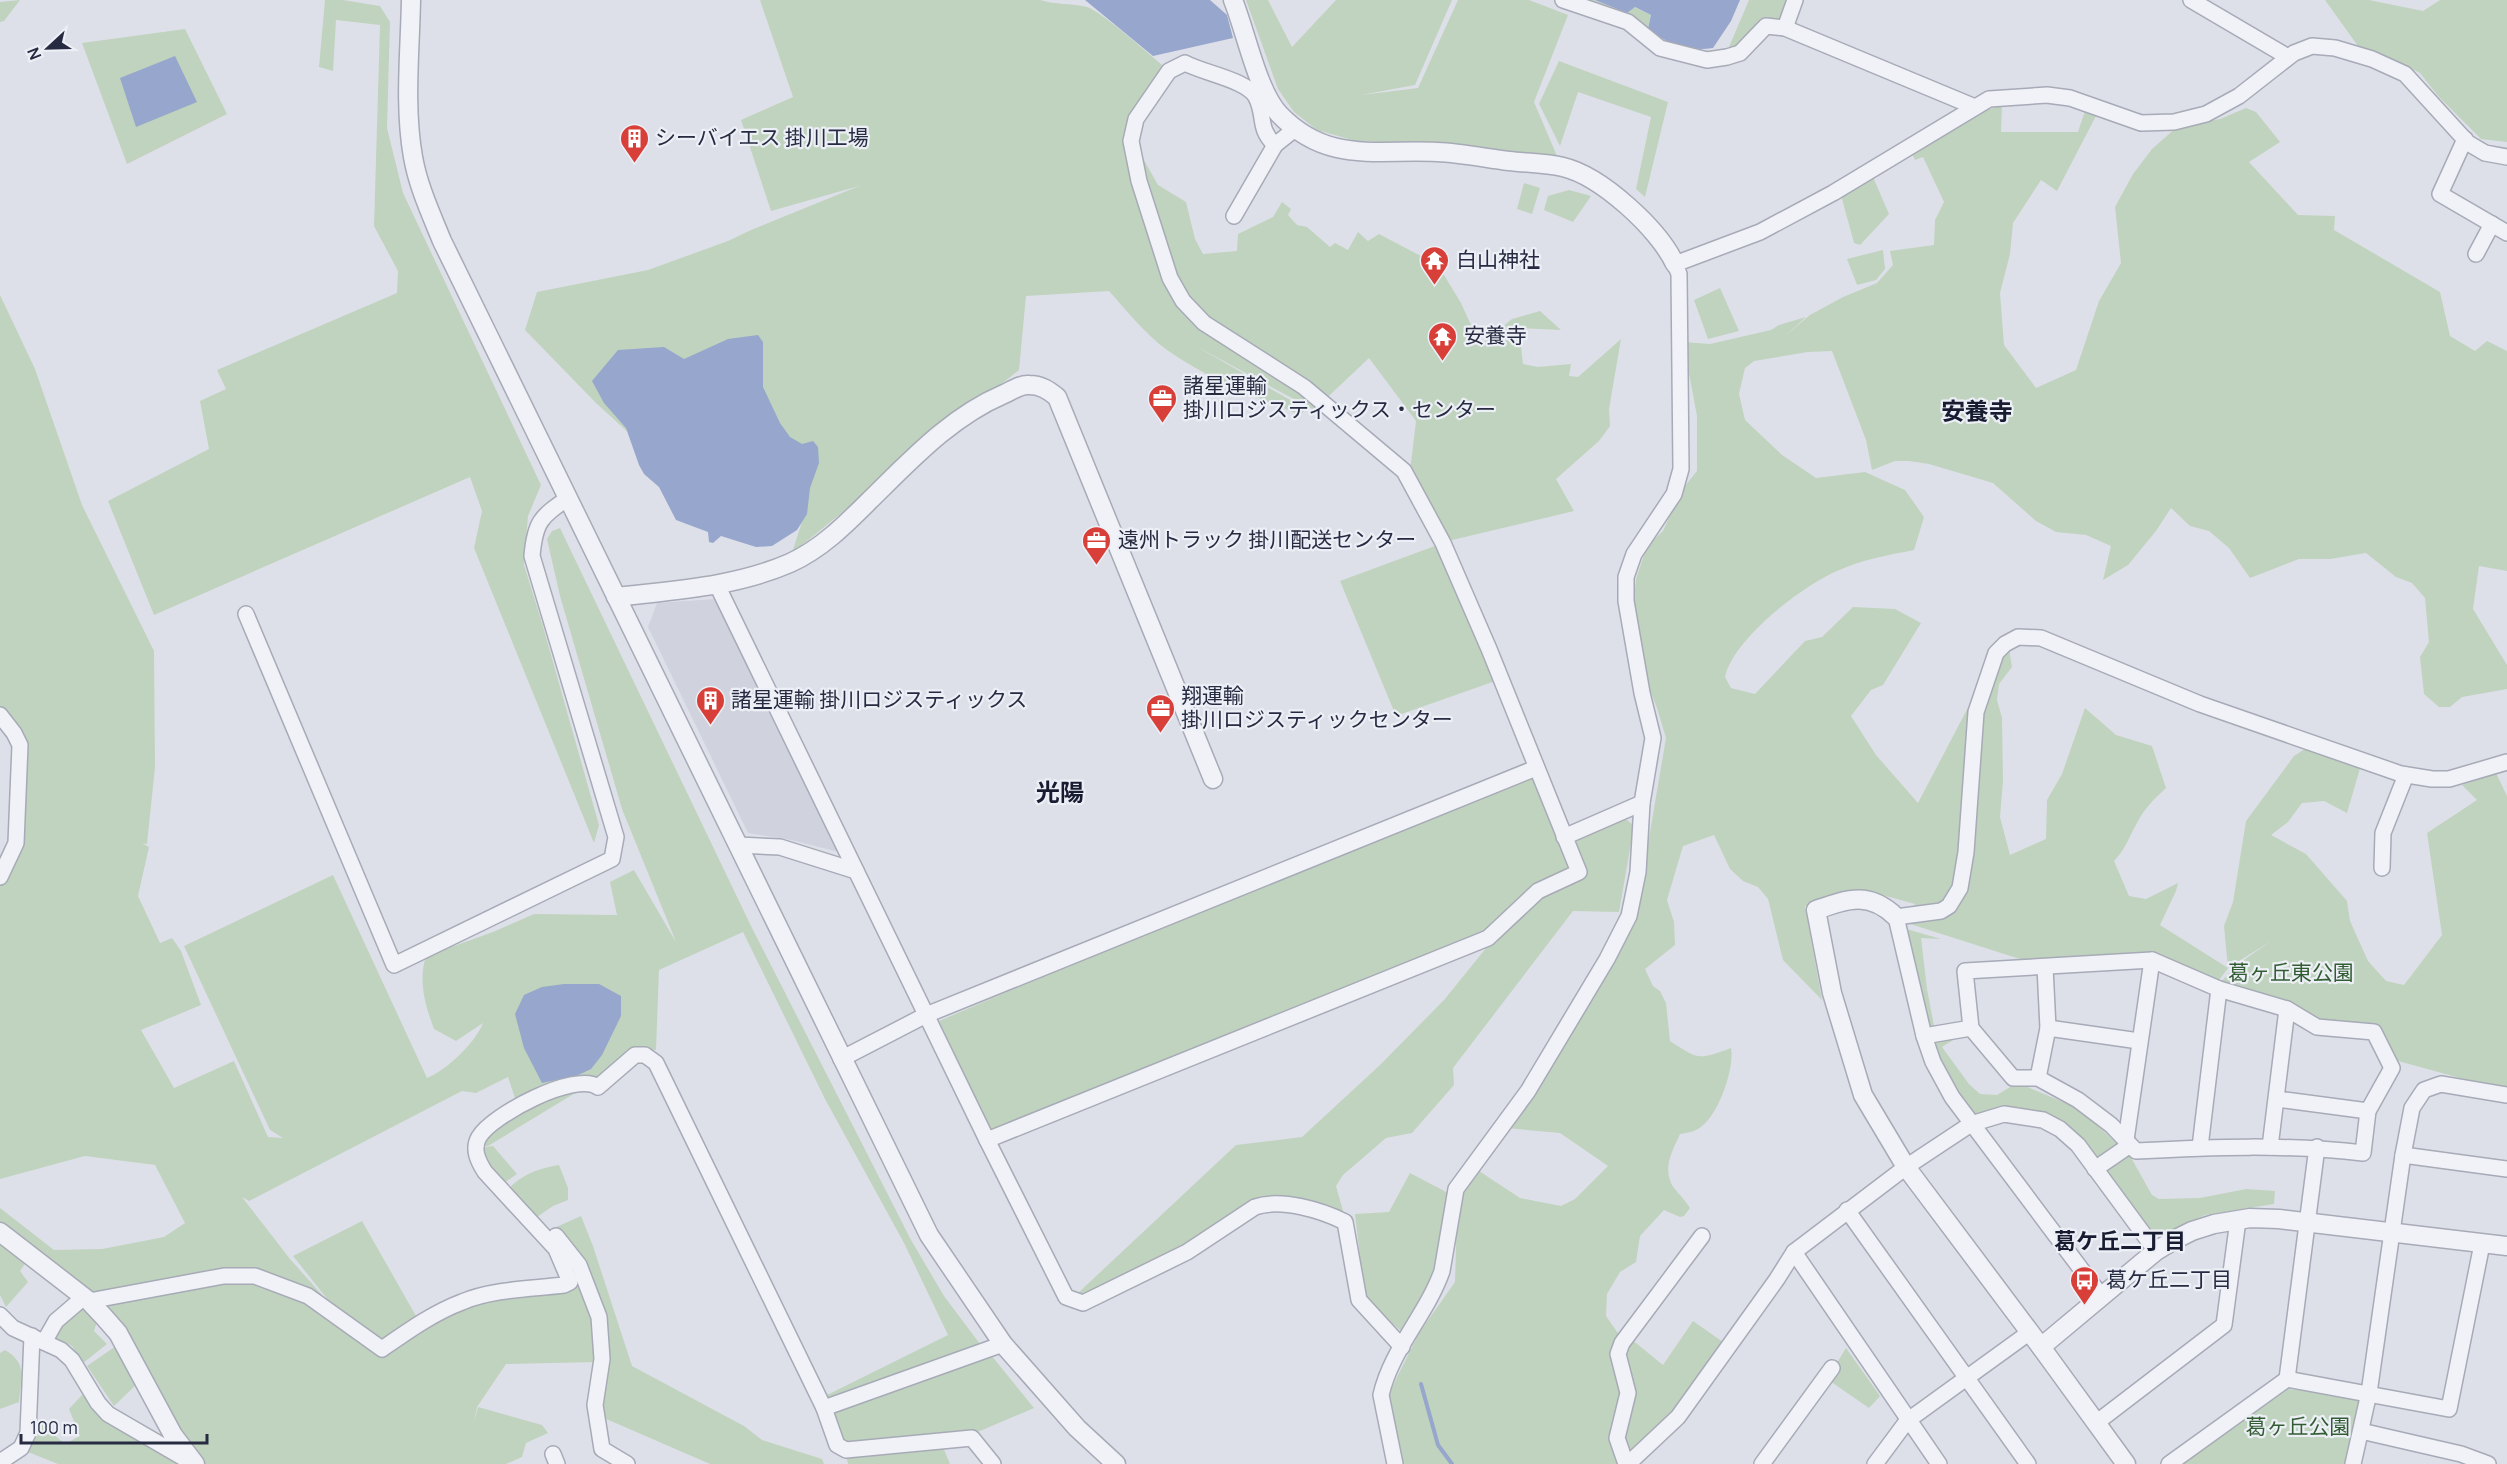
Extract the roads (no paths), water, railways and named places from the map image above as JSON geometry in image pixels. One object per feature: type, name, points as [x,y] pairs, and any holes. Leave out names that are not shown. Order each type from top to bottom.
[{"type":"street","points":[[411,0],[409,131],[413,160],[425,199],[442,241],[928,1235],[1003,1344],[1062,1412],[1116,1464]]},
{"type":"street","points":[[1233,0],[1266,93],[1277,111],[1308,139],[1334,148],[1364,152],[1437,152],[1565,168],[1597,184],[1626,205],[1655,232],[1669,251],[1679,274],[1681,469],[1674,494],[1634,554],[1626,577],[1626,602],[1642,693],[1653,738],[1642,803],[1638,872],[1627,922],[1528,1091],[1456,1189],[1438,1283],[1383,1384],[1381,1395],[1395,1464]]},
{"type":"street","points":[[1563,0],[1628,22],[1660,48],[1707,60],[1740,53],[1766,26],[1785,28],[1975,107]]},
{"type":"street","points":[[1785,28],[1795,0]]},
{"type":"street","points":[[2191,0],[2288,57]]},
{"type":"street","points":[[1675,264],[1760,232],[1833,193],[1989,99],[2047,95],[2070,98],[2141,123],[2174,122],[2206,114],[2239,96],[2288,57],[2312,46],[2335,48],[2372,59],[2405,74],[2465,139],[2485,153],[2507,157]]},
{"type":"street","points":[[987,1140],[1488,938],[1538,891],[1579,872],[1489,649],[1443,543],[1404,471],[1304,387],[1204,323],[1183,302],[1170,278],[1139,181],[1131,141],[1136,119],[1169,72],[1185,63],[1198,70],[1247,87],[1256,96],[1265,136],[1275,145]]},
{"type":"street","points":[[1234,216],[1275,145],[1295,129]]},
{"type":"street","points":[[2465,139],[2440,194],[2507,232]]},
{"type":"street","points":[[2476,254],[2492,224]]},
{"type":"street","points":[[616,597],[717,585],[790,563],[816,548],[841,528],[917,454],[963,416],[990,400],[1026,384],[1044,387],[1057,397],[1213,779]]},
{"type":"street","points":[[246,614],[394,965],[612,859],[616,837],[532,556],[534,535],[543,515],[568,498]]},
{"type":"street","points":[[717,585],[926,1016],[1066,1297],[1083,1303],[1187,1252],[1255,1206],[1267,1203],[1310,1209],[1345,1222],[1359,1300],[1402,1347]]},
{"type":"street","points":[[1896,917],[1941,911],[1949,906],[1960,888],[1966,852],[1976,712],[1996,653],[2005,644],[2018,637],[2041,638],[2200,704],[2406,775],[2450,780],[2507,762]]},
{"type":"street","points":[[0,715],[20,745],[16,843],[0,877]]},
{"type":"street","points":[[841,1059],[926,1016],[1536,768]]},
{"type":"street","points":[[2382,868],[2383,833],[2406,775]]},
{"type":"street","points":[[1564,837],[1642,803]]},
{"type":"street","points":[[738,845],[780,847],[856,871]]},
{"type":"street","points":[[2102,1297],[1971,1124],[1952,1097],[1933,1062],[1924,1036],[1896,917],[1886,907],[1873,900],[1860,899],[1816,910],[1832,993],[1863,1095],[1906,1167],[2126,1464]]},
{"type":"street","points":[[2095,1169],[2128,1143],[2139,1041],[2152,960]]},
{"type":"street","points":[[2152,960],[2220,989],[2287,1009],[2317,1027],[2374,1032],[2392,1068],[2368,1111],[2362,1153],[2317,1147],[2200,1147],[2136,1151],[2111,1125],[2078,1100],[2038,1078],[2013,1078],[1971,1028],[1965,971],[2152,960]]},
{"type":"street","points":[[2038,1078],[2048,1029],[2045,967]]},
{"type":"street","points":[[2200,1147],[2220,989]]},
{"type":"street","points":[[2270,1147],[2287,1009]]},
{"type":"street","points":[[1924,1036],[1971,1028]]},
{"type":"street","points":[[2048,1029],[2139,1041]]},
{"type":"street","points":[[627,1464],[602,1449],[595,1405],[603,1359],[598,1317],[579,1265],[562,1242],[522,1209],[484,1172],[477,1161],[476,1144],[480,1135],[521,1104],[571,1085],[593,1084],[598,1087],[636,1056],[645,1055],[656,1063],[824,1408],[837,1445],[846,1450],[972,1438],[993,1464]]},
{"type":"street","points":[[2353,1464],[2369,1394],[2403,1155],[2412,1108],[2424,1090],[2440,1084],[2507,1095]]},
{"type":"street","points":[[2277,1099],[2368,1111]]},
{"type":"street","points":[[1702,1236],[1622,1343],[1618,1354],[1628,1392],[1617,1438],[1630,1463],[1678,1417],[1794,1252],[1906,1167],[1971,1124],[2004,1114],[2043,1120],[2060,1129],[2078,1145],[2156,1251]]},
{"type":"street","points":[[2287,1379],[2317,1147]]},
{"type":"street","points":[[2403,1155],[2507,1168]]},
{"type":"street","points":[[0,1462],[21,1448],[27,1433],[38,1339],[57,1321],[87,1299],[224,1276],[255,1276],[308,1296],[382,1349],[433,1315],[464,1300],[502,1292],[564,1285],[570,1282],[556,1249],[522,1209]]},
{"type":"street","points":[[1848,1210],[2028,1464]]},
{"type":"street","points":[[1875,1464],[1907,1421],[1967,1378],[2036,1340],[2102,1297],[2156,1251],[2192,1231],[2250,1218],[2307,1221],[2507,1246]]},
{"type":"street","points":[[2096,1423],[2224,1325],[2238,1220]]},
{"type":"street","points":[[0,1232],[87,1299],[118,1333],[173,1435],[194,1464]]},
{"type":"street","points":[[2169,1464],[2287,1379],[2449,1409],[2482,1244]]},
{"type":"street","points":[[1794,1252],[1907,1421],[1939,1464]]},
{"type":"street","points":[[0,1315],[13,1328],[61,1350],[72,1360],[108,1414],[194,1464]]},
{"type":"street","points":[[824,1408],[1003,1344]]},
{"type":"street","points":[[1762,1464],[1832,1368]]},
{"type":"street","points":[[2361,1431],[2461,1454],[2488,1464]]},
{"type":"water","points":[[1085,0],[1210,0],[1227,15],[1233,38],[1153,56]]},
{"type":"water","points":[[1595,0],[1740,0],[1731,21],[1713,48],[1695,49],[1671,43],[1655,34],[1648,29],[1651,15],[1635,7],[1627,13]]},
{"type":"water","points":[[175,56],[197,102],[136,127],[120,78]]},
{"type":"water","points":[[758,335],[763,342],[763,387],[780,423],[790,437],[802,444],[813,441],[818,447],[819,463],[810,488],[807,514],[797,530],[772,546],[756,547],[721,536],[713,543],[709,542],[708,532],[676,520],[659,487],[644,474],[639,465],[626,428],[604,403],[592,381],[618,350],[664,347],[684,359],[728,339]]},
{"type":"water","points":[[564,984],[599,984],[621,996],[621,1016],[602,1055],[591,1069],[576,1076],[542,1083],[524,1048],[515,1014],[524,995],[542,987]]},
{"type":"waterway","points":[[1421,1384],[1438,1445],[1452,1464]]},
{"type":"place","name":"シーバイエス 掛川工場","points":[[634,164]]},
{"type":"place","name":"白山神社","points":[[1435,286]]},
{"type":"place","name":"安養寺","points":[[1443,362]]},
{"type":"place","name":"諸星運輸 掛川ロジスティックス・センター","points":[[1162,424]]},
{"type":"place","name":"遠州トラック 掛川配送センター","points":[[1097,566]]},
{"type":"place","name":"諸星運輸 掛川ロジスティックス","points":[[710,726]]},
{"type":"place","name":"翔運輸 掛川ロジスティックセンター","points":[[1160,734]]},
{"type":"place","name":"葛ケ丘二丁目","points":[[2085,1306]]},
{"type":"district","name":"安養寺","points":[[1977,412]]},
{"type":"district","name":"光陽","points":[[1060,793]]},
{"type":"district","name":"葛ケ丘二丁目","points":[[2120,1241]]},
{"type":"park label","name":"葛ヶ丘東公園","points":[[2291,973]]},
{"type":"park label","name":"葛ヶ丘公園","points":[[2298,1427]]}]
